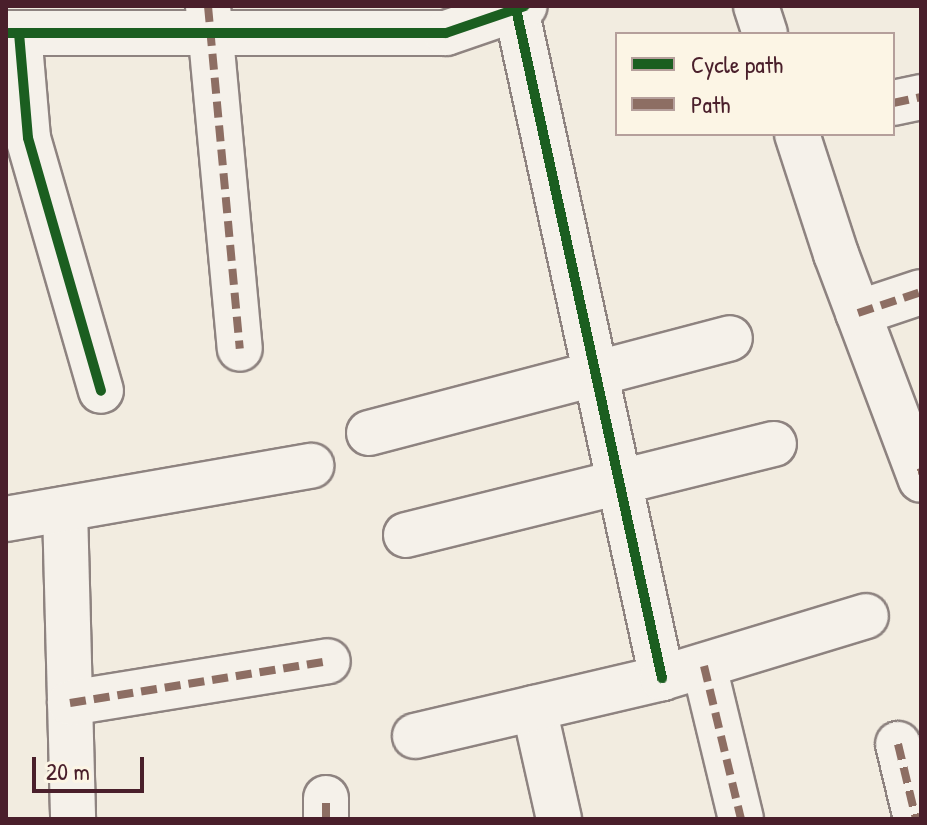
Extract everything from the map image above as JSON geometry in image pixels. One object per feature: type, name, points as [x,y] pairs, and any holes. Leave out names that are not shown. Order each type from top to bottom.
[{"type":"street","points":[[756,6],[764,32]]},
{"type":"street","points":[[101,391],[28,138],[12,33],[209,19],[404,20],[446,33],[520,8],[594,373],[662,678]]},
{"type":"street","points":[[209,19],[240,349]]},
{"type":"street","points":[[895,103],[921,97]]},
{"type":"street","points":[[798,136],[858,313],[920,475]]},
{"type":"street","points":[[858,313],[921,292]]},
{"type":"street","points":[[369,433],[730,338]]},
{"type":"street","points":[[406,535],[618,479],[774,444]]},
{"type":"street","points":[[6,519],[311,466]]},
{"type":"street","points":[[65,509],[73,819]]},
{"type":"street","points":[[415,736],[662,678],[866,616]]},
{"type":"street","points":[[70,703],[328,661]]},
{"type":"street","points":[[704,666],[741,819]]},
{"type":"street","points":[[534,708],[559,819]]},
{"type":"street","points":[[898,744],[916,819]]},
{"type":"marked path","points":[[208,6],[240,349]]},
{"type":"marked path","points":[[895,103],[921,97]]},
{"type":"marked path","points":[[858,313],[921,292]]},
{"type":"marked path","points":[[70,703],[328,661]]},
{"type":"marked path","points":[[704,666],[741,819]]},
{"type":"marked path","points":[[898,744],[916,819]]},
{"type":"marked path","points":[[326,798],[326,819]]},
{"type":"cycle path","points":[[6,33],[446,33],[525,6]]},
{"type":"cycle path","points":[[516,9],[662,678]]},
{"type":"cycle path","points":[[19,33],[28,138],[101,391]]}]
